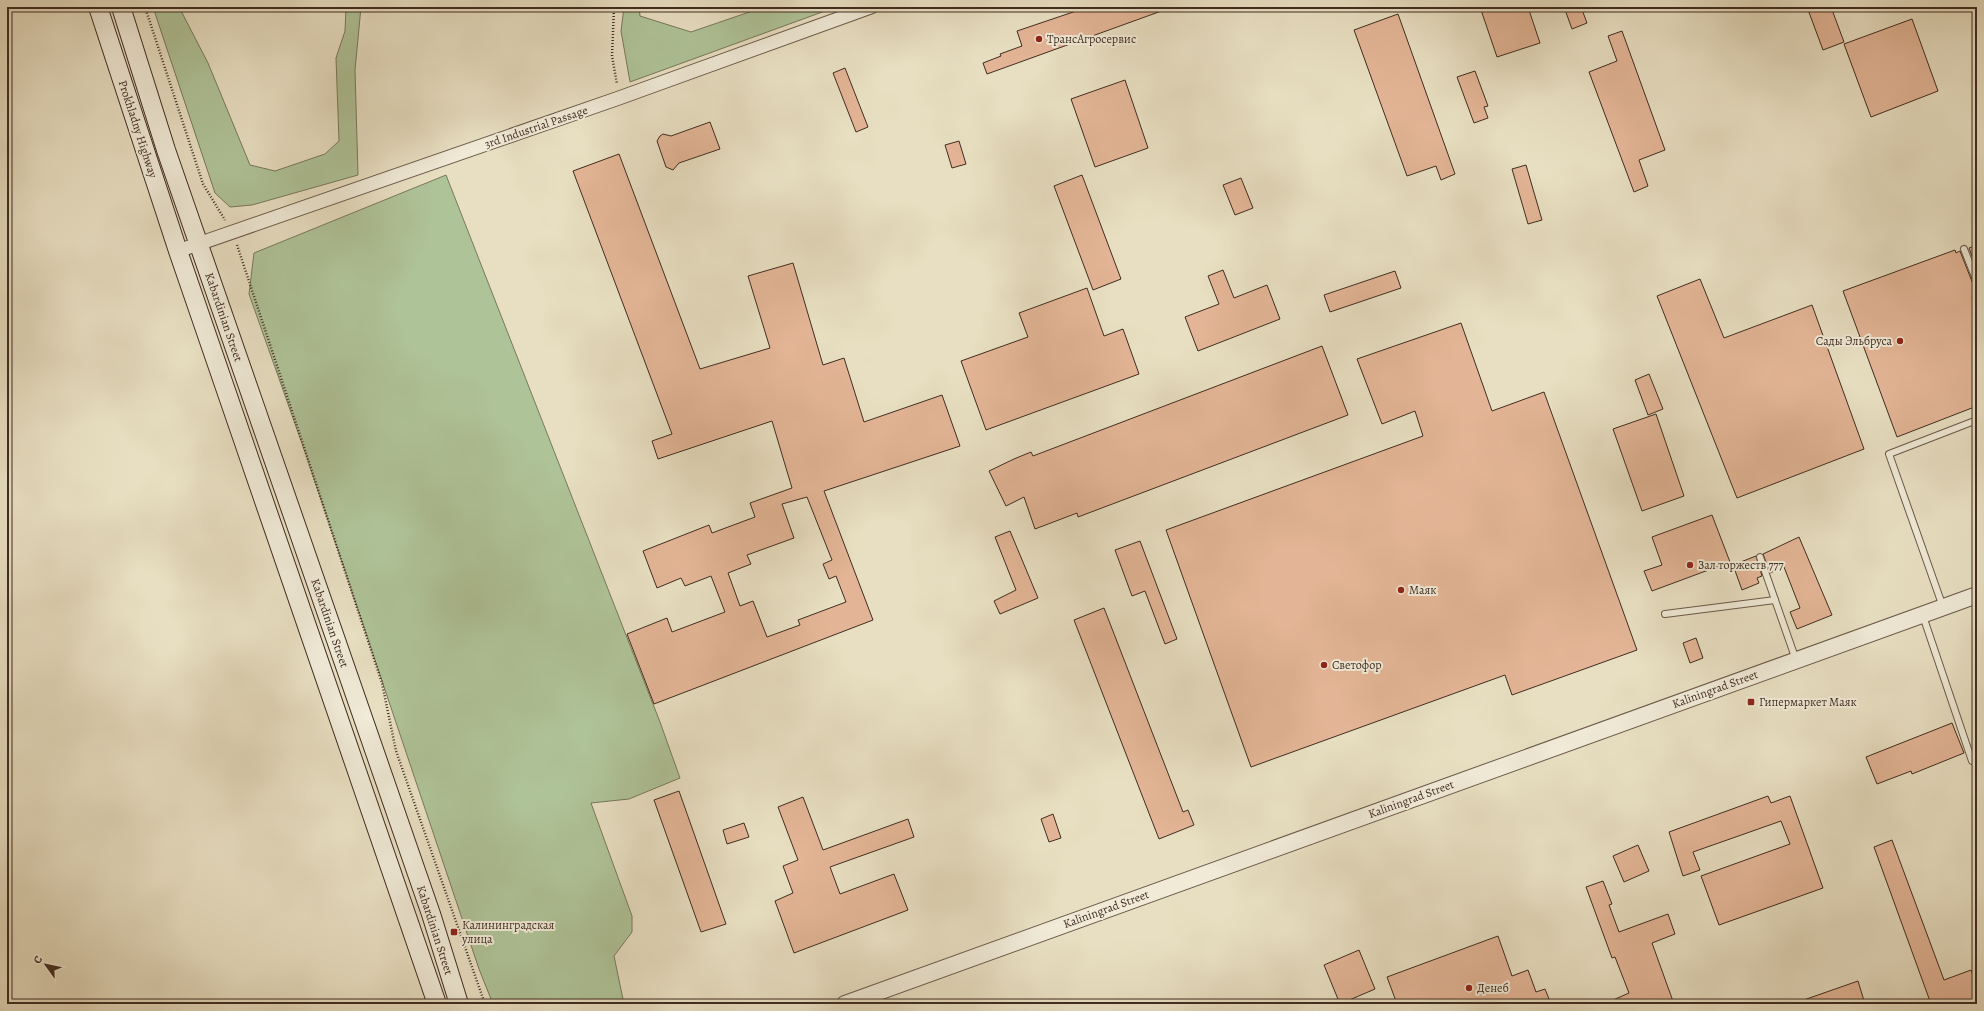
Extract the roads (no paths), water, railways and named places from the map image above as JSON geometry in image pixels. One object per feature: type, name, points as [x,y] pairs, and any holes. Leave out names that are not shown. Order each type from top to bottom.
[{"type":"main road","name":"Prokhladny Highway","points":[[98,7],[178,251]]},
{"type":"main road","name":"Prokhladny Highway","points":[[121,7],[166,150],[199,243]]},
{"type":"main road","name":"Kabardinian Street","points":[[199,243],[431,914],[459,1004]]},
{"type":"main road","name":"Kabardinian Street","points":[[178,251],[437,1004]]},
{"type":"street","name":"3rd Industrial Passage","points":[[178,251],[619,98],[871,7]]},
{"type":"street","name":"Kaliningrad Street","points":[[844,1004],[1977,595]]},
{"type":"lane","points":[[1964,249],[1977,282]]},
{"type":"lane","points":[[1943,607],[1889,454],[1977,420]]},
{"type":"lane","points":[[1760,557],[1796,660]]},
{"type":"lane","points":[[1665,614],[1775,600]]},
{"type":"lane","points":[[1923,614],[1972,762]]},
{"type":"place","name":"ТрансАгросервис","points":[[1039,39]]},
{"type":"place","name":"Сады Эльбруса","points":[[1900,341]]},
{"type":"place","name":"Зал торжеств 777","points":[[1690,565]]},
{"type":"place","name":"Маяк","points":[[1401,590]]},
{"type":"place","name":"Светофор","points":[[1324,665]]},
{"type":"place","name":"Гипермаркет Маяк","points":[[1751,702]]},
{"type":"place","name":"Калининградская улица","points":[[454,932]]},
{"type":"place","name":"Денеб","points":[[1469,988]]}]
